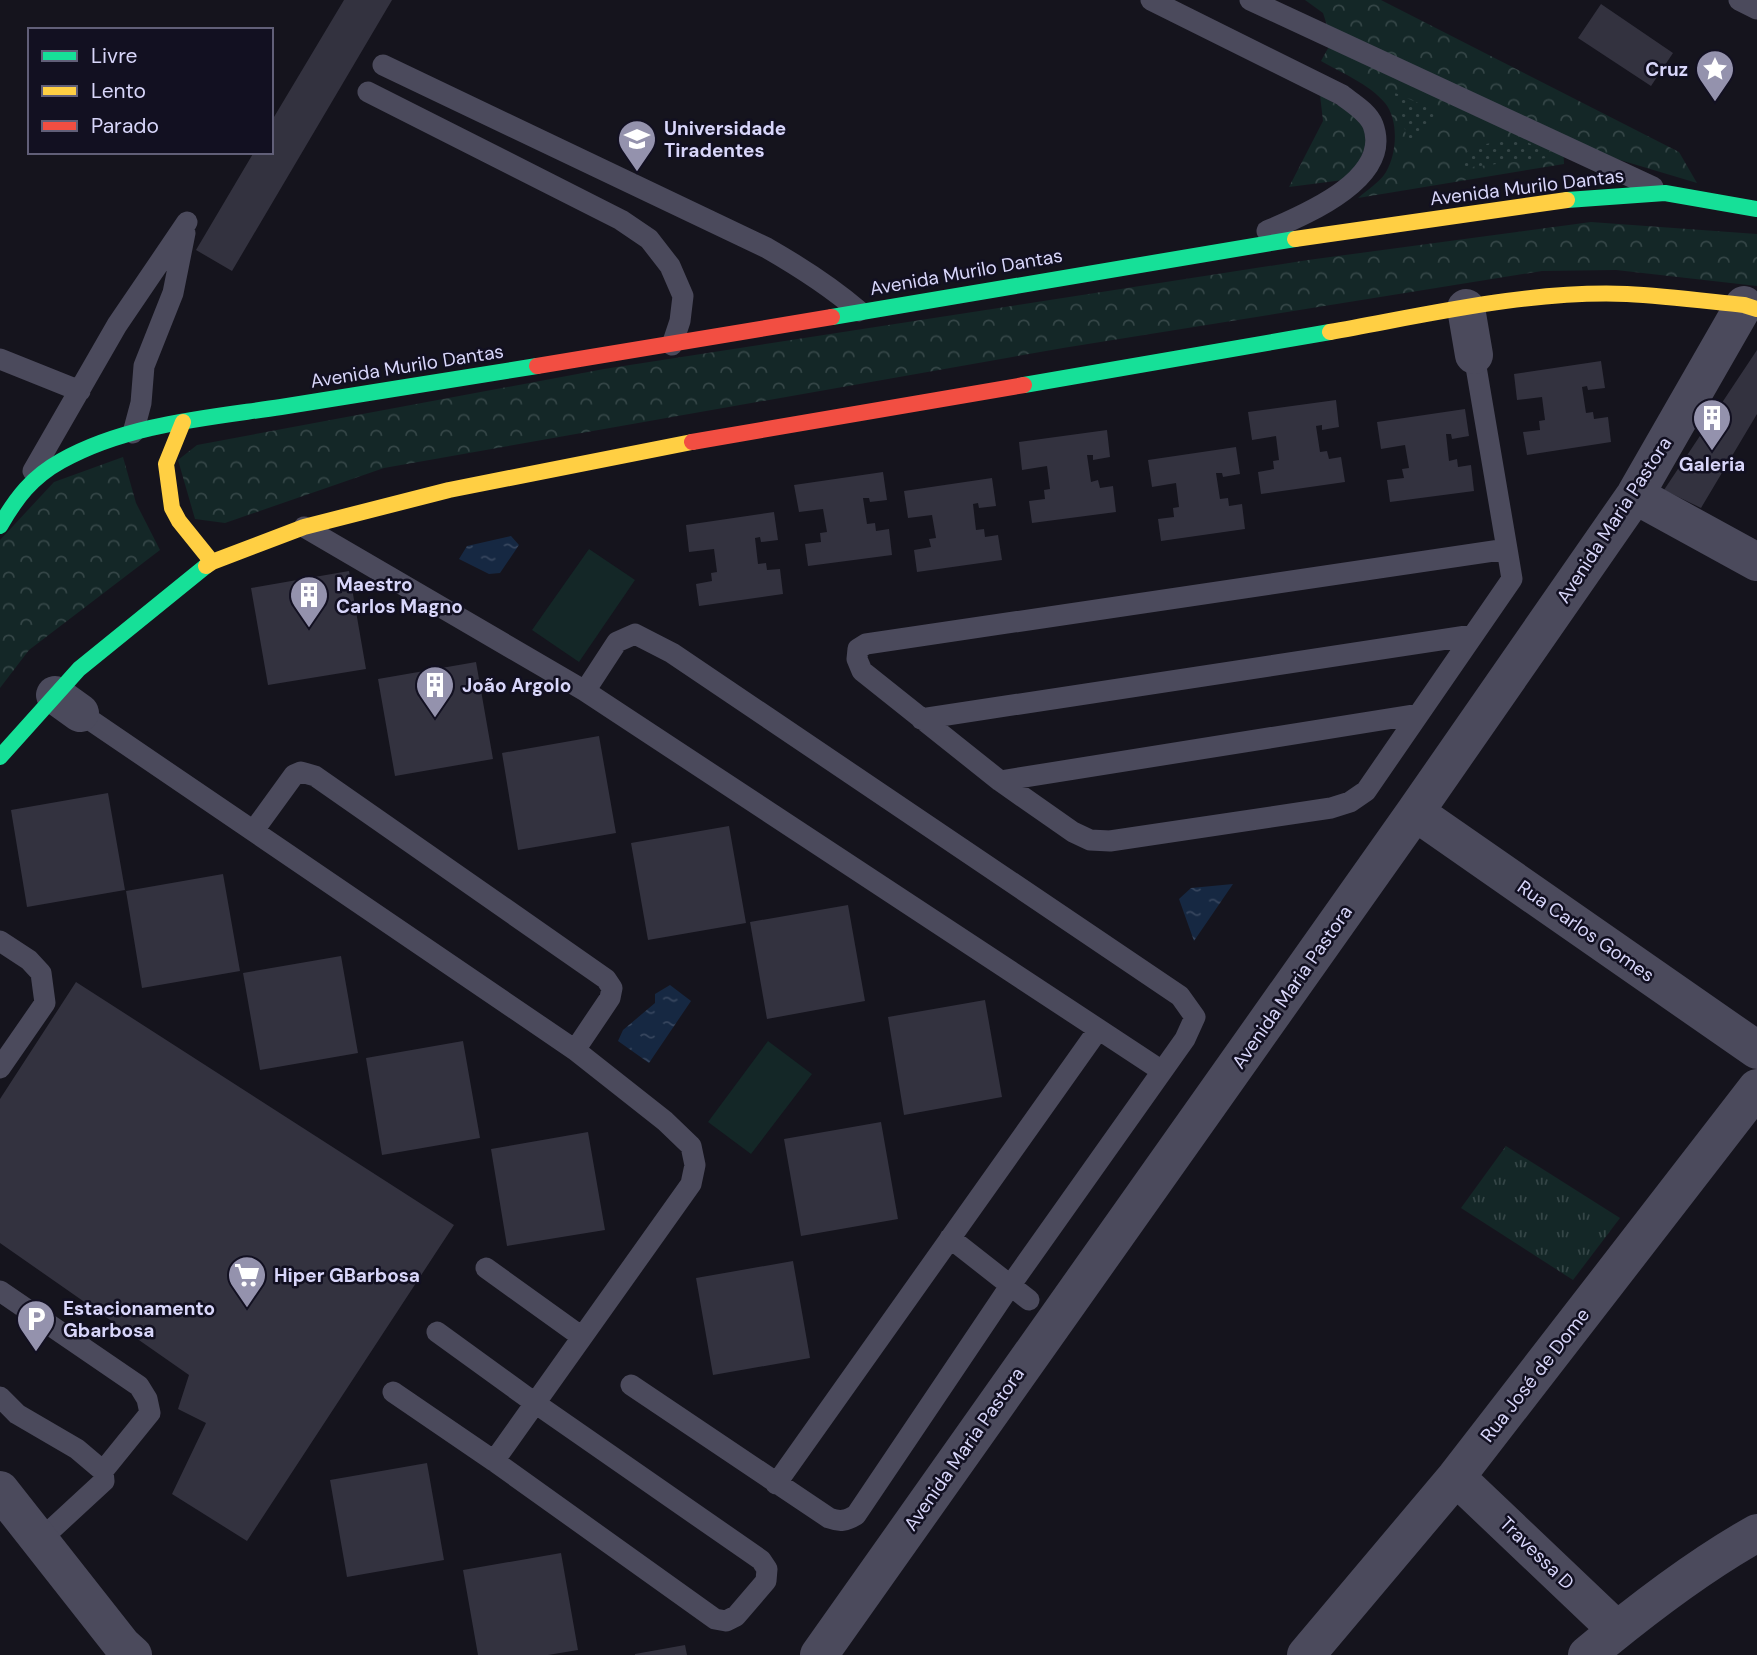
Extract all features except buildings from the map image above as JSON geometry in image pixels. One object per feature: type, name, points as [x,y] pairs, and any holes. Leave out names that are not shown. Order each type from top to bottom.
[{"type":"main road","name":"Avenida Murilo Dantas","points":[[0,526],[22,491],[51,465],[78,452],[133,433],[183,422],[672,345],[1227,249],[1553,201],[1665,193],[1757,208]]},
{"type":"main road","points":[[0,757],[68,704],[79,669],[212,562],[304,527],[449,490],[653,449],[1466,308],[1551,297],[1626,294],[1750,307]]},
{"type":"main road","points":[[183,422],[166,464],[169,492],[179,521],[212,562]]},
{"type":"street","name":"Avenida Maria Pastora","points":[[819,1655],[1032,1302],[1415,813],[1635,495],[1750,307]]},
{"type":"street","points":[[1466,308],[1474,355]]},
{"type":"street","points":[[1635,495],[1757,562]]},
{"type":"street","name":"Rua Carlos Gomes","points":[[1415,813],[1757,1050]]},
{"type":"street","name":"Rua José de Dome","points":[[1306,1655],[1456,1477],[1757,1088]]},
{"type":"street","name":"Travessa D","points":[[1456,1477],[1617,1630]]},
{"type":"street","points":[[0,1490],[122,1645],[133,1655]]},
{"type":"street","points":[[1587,1655],[1617,1630],[1757,1533]]},
{"type":"lane","points":[[1250,0],[1665,193]]},
{"type":"lane","points":[[1739,0],[1757,9]]},
{"type":"lane","points":[[1158,2],[1342,95],[1366,114],[1373,126],[1375,148],[1369,164],[1356,181],[1331,200],[1227,249]]},
{"type":"lane","points":[[383,65],[767,248],[810,272],[859,311]]},
{"type":"lane","points":[[368,92],[621,220],[649,239],[670,266],[683,296],[680,321],[672,345]]},
{"type":"lane","points":[[22,491],[117,325],[187,222],[173,293],[144,366],[141,403],[133,433]]},
{"type":"lane","points":[[1474,355],[1507,549],[1512,579],[1366,791],[1350,802],[1331,808],[1110,841],[1090,840],[1073,832],[1000,781],[862,671],[857,659],[858,649],[866,644],[1507,549]]},
{"type":"lane","points":[[0,359],[80,391]]},
{"type":"lane","points":[[304,527],[585,691],[1162,1071]]},
{"type":"lane","points":[[585,691],[617,642],[635,634],[672,653],[1180,996],[1195,1017],[1185,1040],[1162,1071],[1032,1302],[856,1515],[847,1520],[829,1518],[631,1385]]},
{"type":"lane","points":[[922,719],[1474,635]]},
{"type":"lane","points":[[68,704],[575,1049],[665,1121],[691,1146],[695,1166],[691,1184],[494,1461]]},
{"type":"lane","points":[[1000,781],[1419,714]]},
{"type":"lane","points":[[254,830],[293,775],[301,772],[314,776],[606,979],[612,988],[610,999],[575,1049]]},
{"type":"lane","points":[[0,941],[29,960],[41,973],[45,1003],[0,1068]]},
{"type":"lane","points":[[776,1484],[1098,1030]]},
{"type":"lane","points":[[950,1238],[1032,1302]]},
{"type":"lane","points":[[486,1268],[582,1338]]},
{"type":"lane","points":[[0,1291],[139,1386],[147,1399],[150,1413],[103,1471]]},
{"type":"lane","points":[[393,1392],[715,1619],[726,1621],[736,1616],[766,1581],[767,1569],[761,1560],[535,1404],[438,1332]]},
{"type":"lane","points":[[0,1397],[17,1415],[77,1449],[103,1471],[104,1481],[39,1541]]},
{"type":"green space","points":[[1305,0],[1381,0],[1679,152],[1697,183],[1563,143],[1564,164],[1358,198],[1380,179],[1390,165],[1395,137],[1393,118],[1385,103],[1371,90],[1321,61],[1332,41],[1323,13]]},
{"type":"green space","points":[[1391,93],[1434,110],[1436,118],[1420,139],[1407,140],[1401,110]]},
{"type":"green space","points":[[1320,95],[1356,115],[1371,135],[1351,179],[1289,187],[1323,121]]},
{"type":"green space","points":[[1516,138],[1554,153],[1555,157],[1463,168],[1459,164],[1471,147]]},
{"type":"green space","points":[[1591,222],[1757,234],[1757,286],[1616,270],[1542,271],[1063,348],[384,468],[225,523],[195,519],[178,460],[197,445],[604,369],[1308,260]]},
{"type":"green space","points":[[123,457],[136,503],[160,550],[29,650],[0,688],[0,540],[54,482]]},
{"type":"green space","points":[[589,549],[635,580],[579,662],[532,630]]},
{"type":"green space","points":[[768,1041],[812,1074],[751,1154],[708,1122]]},
{"type":"green space","points":[[1506,1146],[1620,1218],[1573,1280],[1461,1208]]},
{"type":"water","points":[[511,536],[519,545],[500,573],[489,574],[459,559],[467,546]]},
{"type":"water","points":[[1233,884],[1194,941],[1179,899],[1191,888]]},
{"type":"water","points":[[670,985],[691,1001],[649,1063],[618,1041],[623,1030],[655,1003],[655,994]]},
{"type":"traffic: fast","points":[[1567,200],[1665,193],[1757,209]]},
{"type":"traffic: fast","points":[[832,317],[1295,239]]},
{"type":"traffic: fast","points":[[1024,385],[1330,332]]},
{"type":"traffic: fast","points":[[0,526],[19,497],[41,474],[61,461],[113,438],[196,419],[537,366]]},
{"type":"traffic: fast","points":[[0,757],[79,669],[206,566]]},
{"type":"traffic: slow","points":[[1295,239],[1567,200]]},
{"type":"traffic: slow","points":[[1330,332],[1478,305],[1590,294],[1671,297],[1744,305],[1757,309]]},
{"type":"traffic: slow","points":[[183,422],[166,464],[172,508],[179,521],[212,562]]},
{"type":"traffic: slow","points":[[206,566],[304,527],[449,490],[692,442]]},
{"type":"traffic: jam","points":[[537,366],[832,317]]},
{"type":"traffic: jam","points":[[692,442],[1024,385]]},
{"type":"place","name":"Cruz","points":[[1715,103]]},
{"type":"place","name":"Universidade Tiradentes","points":[[637,173]]},
{"type":"place","name":"Galeria","points":[[1712,452]]},
{"type":"place","name":"Maestro Carlos Magno","points":[[309,629]]},
{"type":"place","name":"João Argolo","points":[[435,719]]},
{"type":"place","name":"Hiper GBarbosa","points":[[247,1309]]},
{"type":"place","name":"Estacionamento Gbarbosa","points":[[36,1353]]}]
